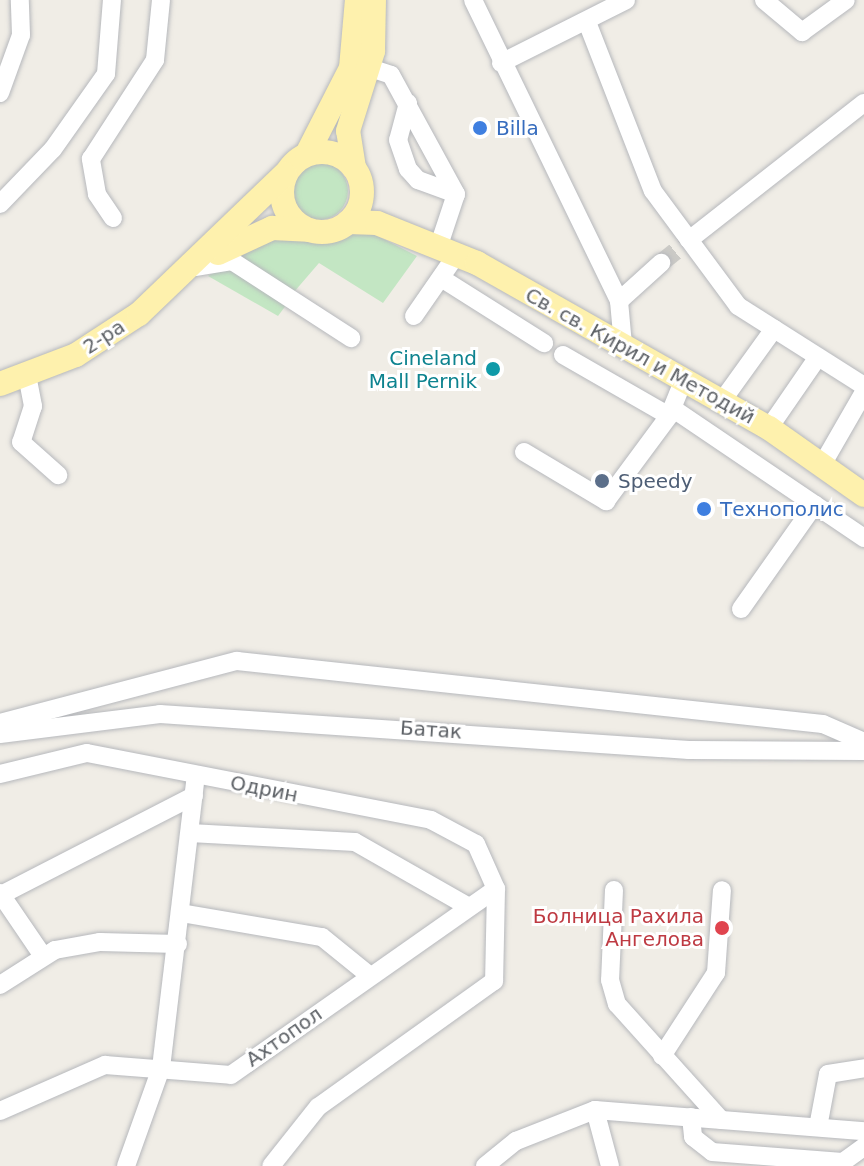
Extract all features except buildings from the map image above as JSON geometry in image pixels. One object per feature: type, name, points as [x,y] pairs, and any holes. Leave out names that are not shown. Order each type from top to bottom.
[{"type":"main road","points":[[357,0],[351,68],[307,154],[285,174],[282,201],[308,230],[329,232],[348,222],[361,202],[348,131],[367,67],[374,0]]},
{"type":"main road","points":[[307,154],[333,153],[357,173]]},
{"type":"main road","name":"Св. св. Кирил и Методий","points":[[357,173],[407,232]]},
{"type":"main road","name":"2-ра","points":[[0,384],[27,375],[102,340],[195,267],[285,174]]},
{"type":"main road","name":"Св. св. Кирил и Методий","points":[[348,222],[407,232],[448,249],[769,428],[864,495]]},
{"type":"main road","name":"2-ра","points":[[195,267],[257,232],[308,230]]},
{"type":"street","points":[[0,93],[21,35],[20,0]]},
{"type":"street","points":[[0,204],[53,149],[106,74],[112,0]]},
{"type":"street","points":[[113,218],[97,194],[91,159],[155,60],[161,0]]},
{"type":"street","points":[[473,0],[619,301],[623,345]]},
{"type":"street","points":[[501,63],[626,0]]},
{"type":"street","points":[[764,0],[802,32],[846,0]]},
{"type":"street","points":[[587,22],[653,191],[738,306],[864,389],[822,465]]},
{"type":"street","points":[[367,67],[391,75],[456,194],[441,278],[414,316]]},
{"type":"street","points":[[408,103],[398,140],[408,169],[418,180],[456,194]]},
{"type":"street","points":[[689,240],[864,103]]},
{"type":"street","points":[[195,267],[232,261],[351,338]]},
{"type":"street","points":[[619,301],[661,263]]},
{"type":"street","points":[[441,278],[544,343]]},
{"type":"street","points":[[722,401],[774,329]]},
{"type":"street","points":[[563,355],[671,412],[864,538]]},
{"type":"street","points":[[769,428],[818,357]]},
{"type":"street","points":[[27,375],[33,406],[21,442],[58,475]]},
{"type":"street","points":[[524,452],[606,501],[671,412],[684,379]]},
{"type":"street","points":[[741,609],[815,504]]},
{"type":"street","points":[[0,723],[237,661],[823,724],[864,742]]},
{"type":"street","name":"Батак","points":[[0,734],[160,714],[689,750],[864,751]]},
{"type":"street","name":"Одрин","points":[[0,774],[87,753],[455,829],[476,844],[496,889]]},
{"type":"street","points":[[126,1166],[161,1068],[196,776]]},
{"type":"street","points":[[41,953],[1,894],[194,796]]},
{"type":"street","points":[[190,833],[355,842],[469,907]]},
{"type":"street","points":[[271,1166],[318,1107],[490,988],[497,974],[496,889]]},
{"type":"street","name":"Ахтопол","points":[[0,1111],[105,1065],[231,1075],[496,889]]},
{"type":"street","points":[[614,890],[612,993],[662,1056],[721,1120]]},
{"type":"street","points":[[662,1056],[716,973],[722,890]]},
{"type":"street","points":[[181,913],[322,937],[370,976]]},
{"type":"street","points":[[0,985],[41,953],[100,942],[178,944]]},
{"type":"street","points":[[818,1127],[828,1074],[864,1068]]},
{"type":"street","points":[[485,1166],[516,1141],[595,1110],[864,1131]]},
{"type":"street","points":[[595,1110],[610,1166]]},
{"type":"street","points":[[691,1117],[693,1137],[712,1152],[843,1162],[864,1147]]},
{"type":"green space","points":[[319,162],[339,171],[348,191],[339,211],[319,220],[299,211],[290,191],[299,171]]},
{"type":"green space","points":[[360,227],[417,256],[383,303],[319,263],[294,292],[232,256],[267,237],[330,240]]},
{"type":"green space","points":[[225,264],[287,304],[278,316],[208,276]]},
{"type":"tunnel","points":[[661,263],[689,240]]},
{"type":"place","name":"Billa","points":[[480,128]]},
{"type":"place","name":"Cineland Mall Pernik","points":[[493,369]]},
{"type":"place","name":"Speedy","points":[[602,481]]},
{"type":"place","name":"Технополис","points":[[704,509]]},
{"type":"place","name":"Болница Рахила Ангелова","points":[[722,928]]}]
